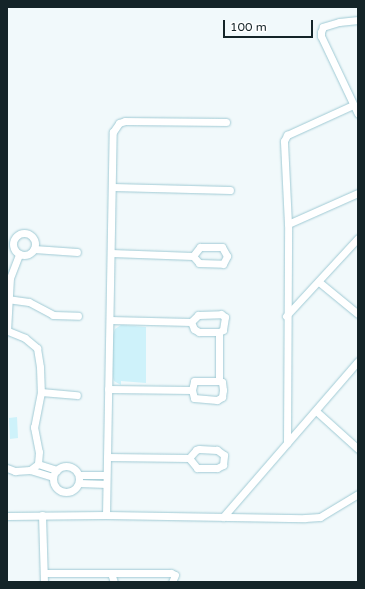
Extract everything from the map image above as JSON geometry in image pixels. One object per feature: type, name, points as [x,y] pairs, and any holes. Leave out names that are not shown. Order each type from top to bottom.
[{"type":"street","points":[[358,20],[339,22],[323,27],[321,32],[321,36],[358,114]]},
{"type":"street","points":[[287,443],[286,316],[288,224],[284,141],[287,135],[353,105]]},
{"type":"street","points":[[106,515],[113,132],[119,123],[125,121],[226,122]]},
{"type":"street","points":[[113,187],[230,190]]},
{"type":"street","points":[[288,224],[358,193]]},
{"type":"street","points":[[34,249],[35,242],[28,233],[17,235],[10,240],[14,249],[19,254],[26,255],[34,249],[77,252]]},
{"type":"street","points":[[286,316],[358,238]]},
{"type":"street","points":[[19,254],[10,278],[8,299],[8,331],[25,338],[37,348],[40,367],[41,392],[34,427],[39,452],[38,464],[30,470]]},
{"type":"street","points":[[111,254],[193,256]]},
{"type":"street","points":[[319,282],[358,314]]},
{"type":"street","points":[[8,299],[29,302],[53,315],[78,316]]},
{"type":"street","points":[[110,320],[191,322],[198,315],[221,314],[225,317],[223,330],[219,332],[199,332],[194,329],[191,322]]},
{"type":"street","points":[[219,332],[219,381],[222,382],[222,397],[217,400],[194,398],[192,390],[194,381],[219,381]]},
{"type":"street","points":[[223,517],[358,361]]},
{"type":"street","points":[[108,389],[192,390]]},
{"type":"street","points":[[41,392],[77,395]]},
{"type":"street","points":[[316,411],[358,449]]},
{"type":"street","points":[[107,456],[189,458],[197,468],[217,468],[223,465],[224,455],[217,450],[199,449],[196,450],[189,458]]},
{"type":"street","points":[[38,464],[55,473]]},
{"type":"street","points":[[69,466],[79,475],[79,483],[74,490],[65,492],[57,489],[55,485],[55,473],[60,467],[69,466]]},
{"type":"street","points":[[7,468],[15,471],[30,470],[55,473]]},
{"type":"street","points":[[79,475],[106,475]]},
{"type":"street","points":[[79,483],[106,484]]},
{"type":"street","points":[[7,516],[106,515],[320,517],[358,494]]},
{"type":"street","points":[[42,516],[44,582]]},
{"type":"street","points":[[44,573],[171,573],[175,575],[172,582]]},
{"type":"street","points":[[111,573],[114,582]]},
{"type":"shaded area","points":[[121,325],[146,327],[146,383],[121,381],[121,385],[114,381],[112,373],[113,335],[115,329]]},
{"type":"shaded area","points":[[17,417],[18,438],[10,439],[9,418]]}]
